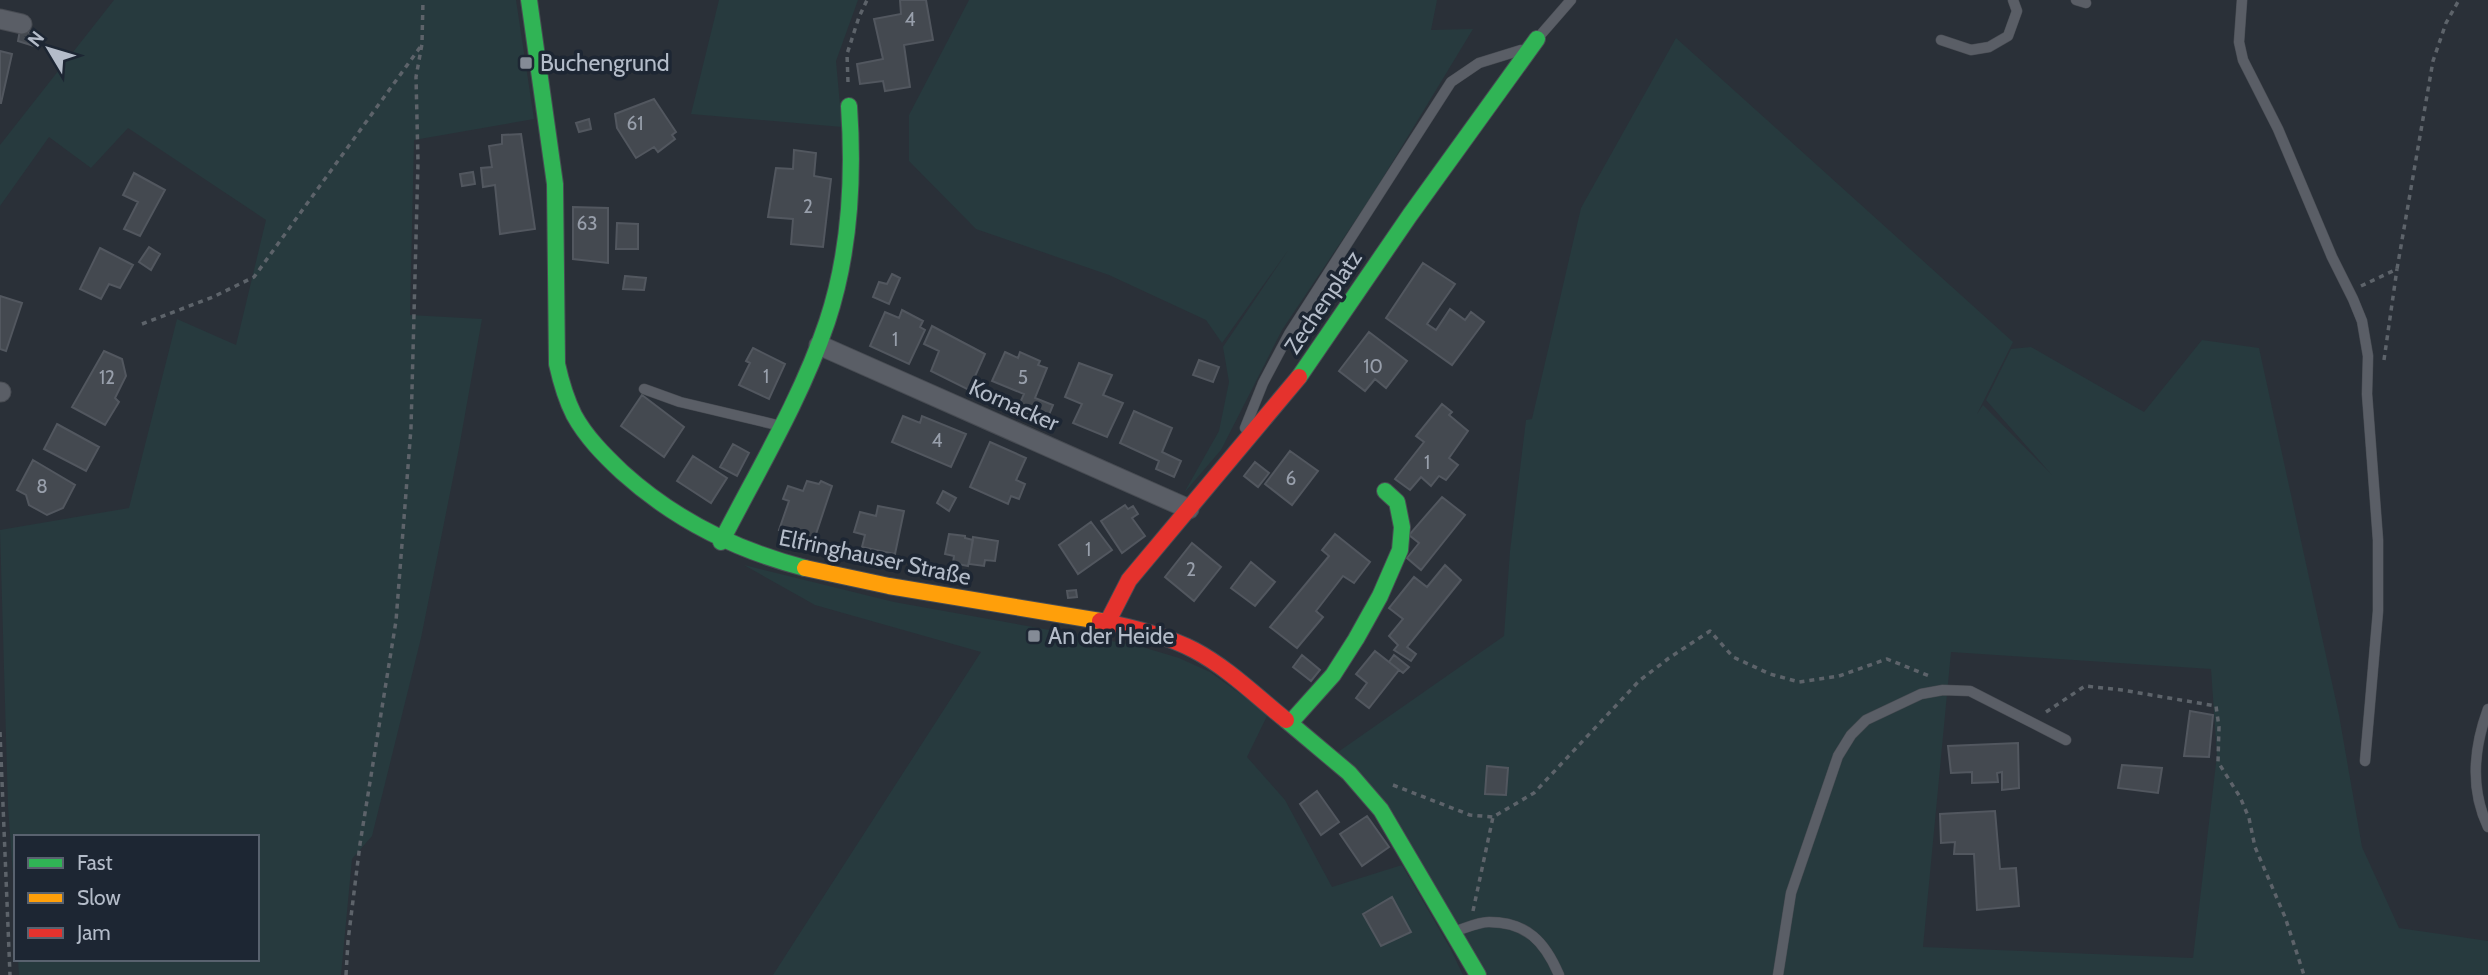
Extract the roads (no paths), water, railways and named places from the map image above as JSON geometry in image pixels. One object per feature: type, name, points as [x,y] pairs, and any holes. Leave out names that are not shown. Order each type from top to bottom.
[{"type":"main road","name":"Elfringhauser Straße","points":[[529,0],[555,184],[557,364],[562,389],[575,418],[604,456],[644,492],[684,522],[721,542],[777,563],[1107,623],[1160,636],[1207,656],[1353,777],[1377,804],[1478,975]]},
{"type":"main road","name":"Zechenplatz","points":[[1107,623],[1129,580],[1305,369],[1410,215],[1534,43]]},
{"type":"main road","points":[[721,542],[819,345],[841,269],[852,145],[849,106]]},
{"type":"main road","points":[[1290,723],[1333,675],[1380,596],[1400,550],[1402,527],[1397,502],[1385,491]]},
{"type":"street","points":[[0,19],[22,24]]},
{"type":"street","name":"Kornacker","points":[[819,345],[1189,509]]},
{"type":"lane","name":"Zechenplatz","points":[[1534,43],[1571,0]]},
{"type":"lane","points":[[1941,40],[1971,50],[1989,47],[2008,36],[2017,11],[2013,0]]},
{"type":"lane","points":[[2242,0],[2239,42],[2243,60],[2278,129],[2362,321],[2368,356],[2367,394],[2378,540],[2378,611],[2365,761]]},
{"type":"lane","points":[[1237,452],[1262,383],[1289,334],[1451,82],[1479,63],[1534,43]]},
{"type":"lane","points":[[644,389],[680,402],[781,426]]},
{"type":"lane","points":[[1778,975],[1791,893],[1838,756],[1851,735],[1866,720],[1921,694],[1944,690],[1970,691],[2066,740]]},
{"type":"lane","points":[[2488,709],[2480,730],[2475,769],[2480,810],[2488,827]]},
{"type":"lane","points":[[1453,932],[1487,922],[1521,929],[1531,934],[1549,952],[1559,975]]},
{"type":"place","name":"Buchengrund","points":[[526,63]]},
{"type":"place","name":"An der Heide","points":[[1034,636]]}]
